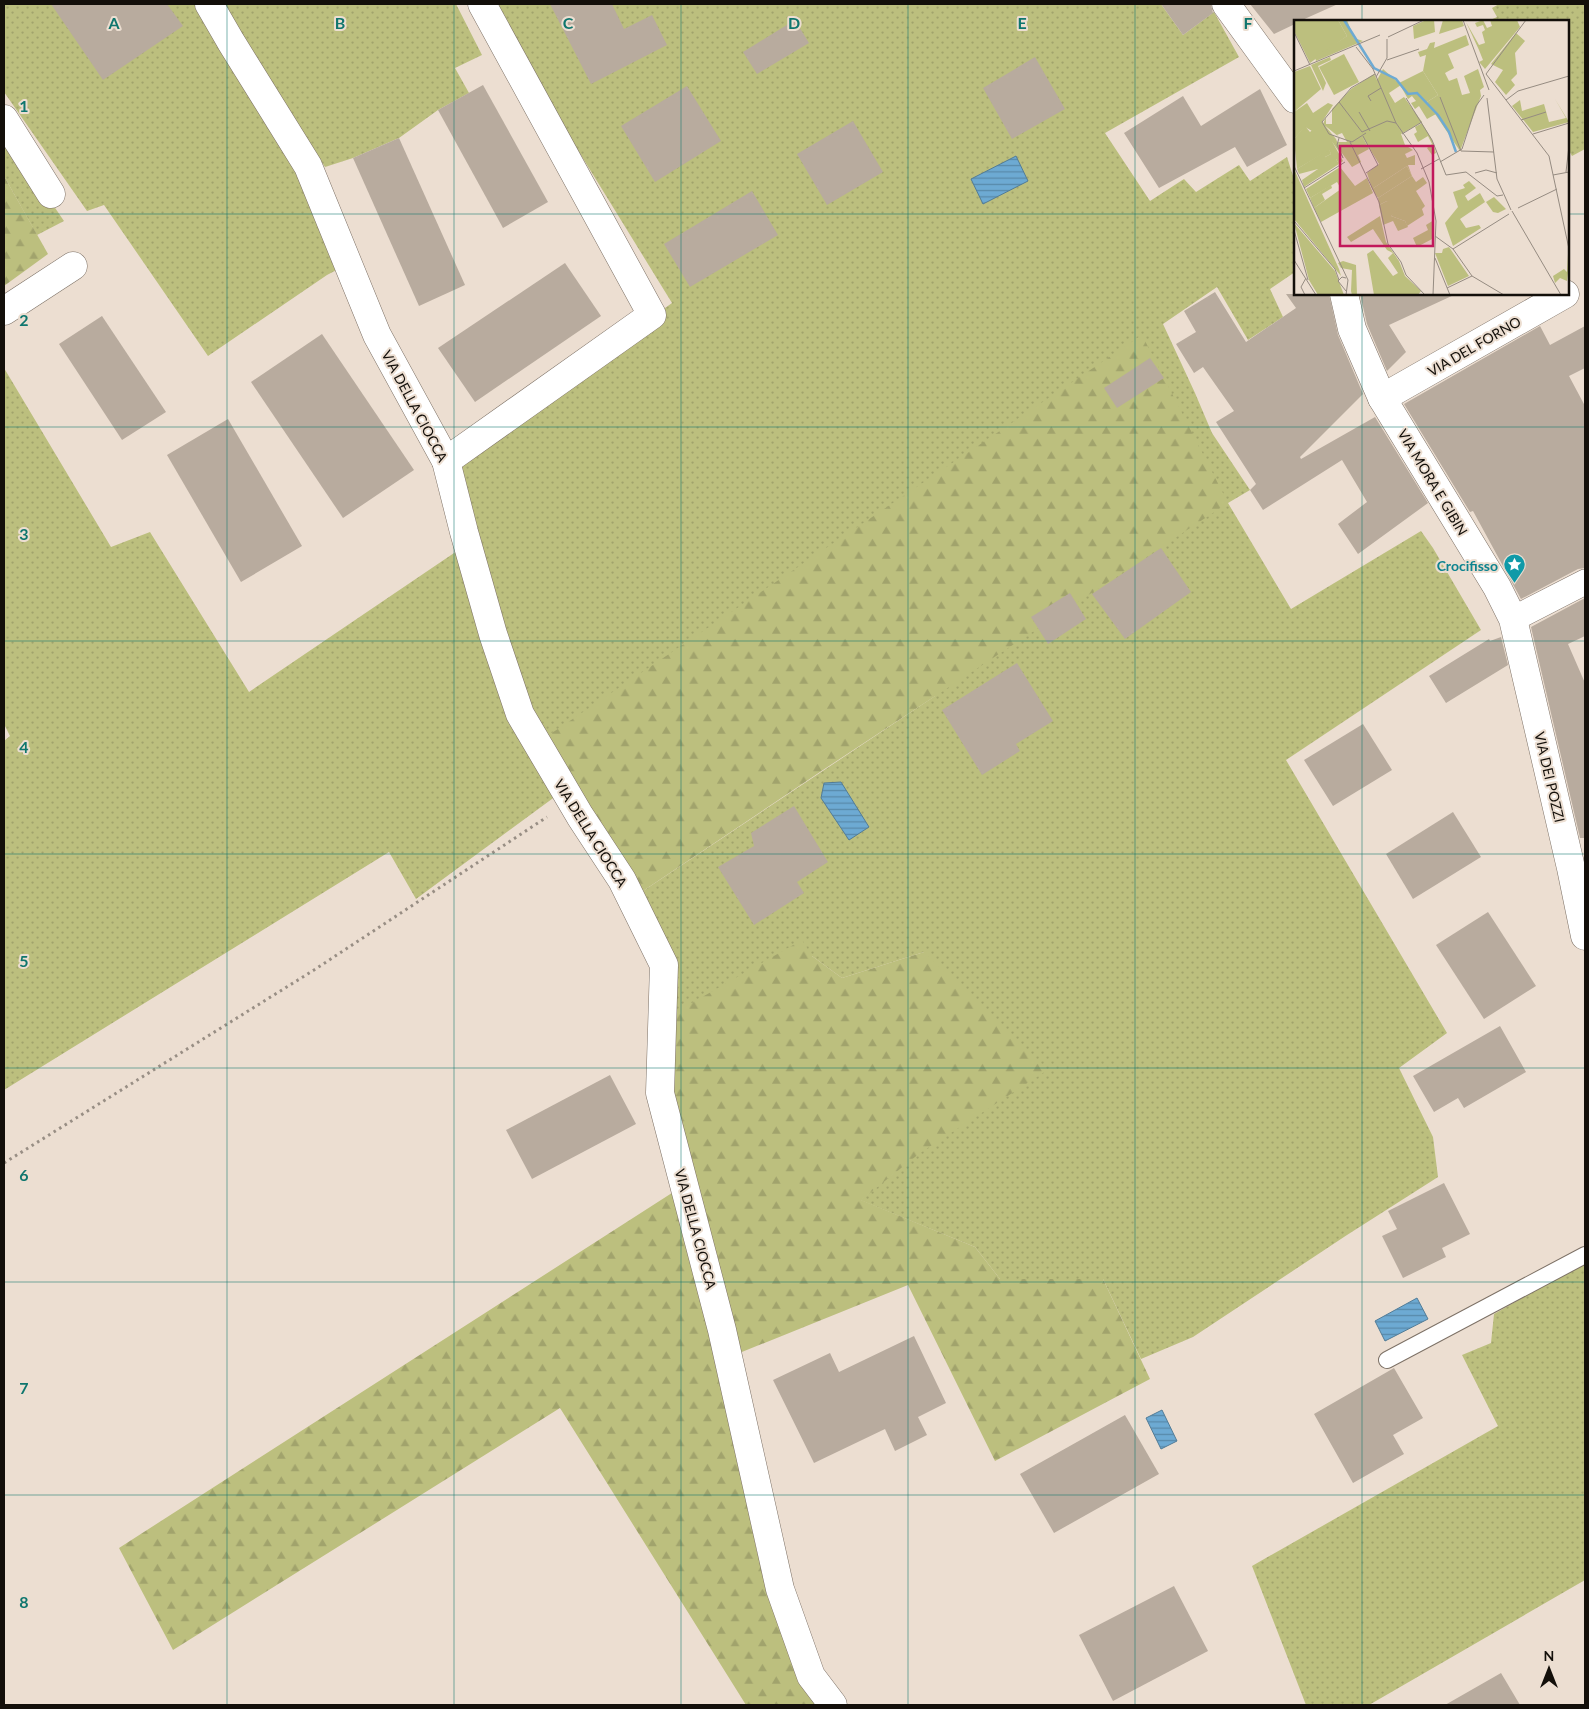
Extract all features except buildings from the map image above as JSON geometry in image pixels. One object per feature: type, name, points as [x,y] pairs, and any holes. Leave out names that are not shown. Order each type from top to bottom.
[{"type":"street","name":"VIA DELLA CIOCCA","points":[[209,4],[308,166],[378,335],[446,461],[490,625],[520,714],[571,802],[622,880],[664,965],[660,1093],[722,1330],[780,1590],[811,1676],[833,1705]]},
{"type":"street","points":[[446,461],[652,315],[482,4]]},
{"type":"street","points":[[1226,4],[1294,98]]},
{"type":"street","points":[[4,119],[51,194]]},
{"type":"street","points":[[4,311],[73,266]]},
{"type":"street","name":"VIA DEL FORNO","points":[[1569,291],[1585,282]]},
{"type":"street","name":"VIA MORA E GIBIN","points":[[1344,295],[1352,329],[1382,398],[1497,588],[1512,619]]},
{"type":"street","name":"VIA DEL FORNO","points":[[1382,398],[1562,295]]},
{"type":"street","points":[[1512,619],[1585,582]]},
{"type":"street","name":"VIA DEI POZZI","points":[[1512,619],[1571,868],[1585,936]]},
{"type":"lane","points":[[1387,1360],[1585,1256]]},
{"type":"path","points":[[4,1163],[314,970],[571,802]]},
{"type":"green space","points":[[4,4],[211,4],[348,264],[327,275],[208,356],[104,205],[87,211],[4,92]]},
{"type":"green space","points":[[218,4],[456,4],[482,55],[455,68],[469,93],[438,110],[399,138],[353,158],[325,167]]},
{"type":"green space","points":[[488,4],[1161,4],[1183,35],[1214,12],[1239,57],[1105,133],[1150,201],[1184,179],[1196,192],[1239,165],[1250,181],[1287,157],[1294,179],[1294,273],[1270,289],[1283,317],[1248,340],[1217,287],[1163,324],[1212,433],[1250,490],[1228,503],[1291,609],[1421,531],[1481,630],[1286,760],[1447,1033],[1399,1068],[1433,1137],[1438,1177],[1193,1337],[1141,1359],[1103,1279],[1000,1279],[975,1247],[860,1200],[919,1153],[924,952],[842,978],[812,956],[669,1016],[640,893],[935,696],[543,739],[513,675],[452,461],[672,303]]},
{"type":"green space","points":[[1499,4],[1585,4],[1585,149],[1572,156],[1569,151],[1569,20],[1490,20],[1497,17],[1492,8]]},
{"type":"green space","points":[[4,133],[64,221],[37,235],[4,176]]},
{"type":"green space","points":[[4,176],[48,254],[4,286]]},
{"type":"green space","points":[[1142,335],[1228,503],[640,893],[543,739]]},
{"type":"green space","points":[[4,368],[111,547],[150,532],[249,692],[457,551],[556,796],[416,899],[389,852],[4,1090],[4,741],[10,736],[4,724]]},
{"type":"green space","points":[[802,940],[812,956],[842,978],[924,952],[1046,1071],[920,1153],[861,1200],[975,1247],[1000,1279],[1103,1279],[1150,1379],[995,1461],[908,1285],[732,1356],[666,1092],[669,1016]]},
{"type":"green space","points":[[675,1191],[723,1380],[757,1552],[788,1646],[826,1705],[746,1705],[560,1408],[173,1650],[119,1548]]},
{"type":"green space","points":[[1585,1262],[1585,1580],[1369,1705],[1306,1705],[1252,1566],[1498,1426],[1462,1355],[1491,1343],[1494,1314]]},
{"type":"water","points":[[1016,156],[1028,181],[983,204],[971,179]]},
{"type":"water","points":[[841,782],[869,827],[849,840],[821,798],[824,783]]},
{"type":"water","points":[[1417,1298],[1428,1319],[1385,1341],[1375,1321]]},
{"type":"water","points":[[1162,1410],[1177,1441],[1161,1449],[1146,1418]]},
{"type":"place","name":"Crocifisso","points":[[1514,584]]}]
